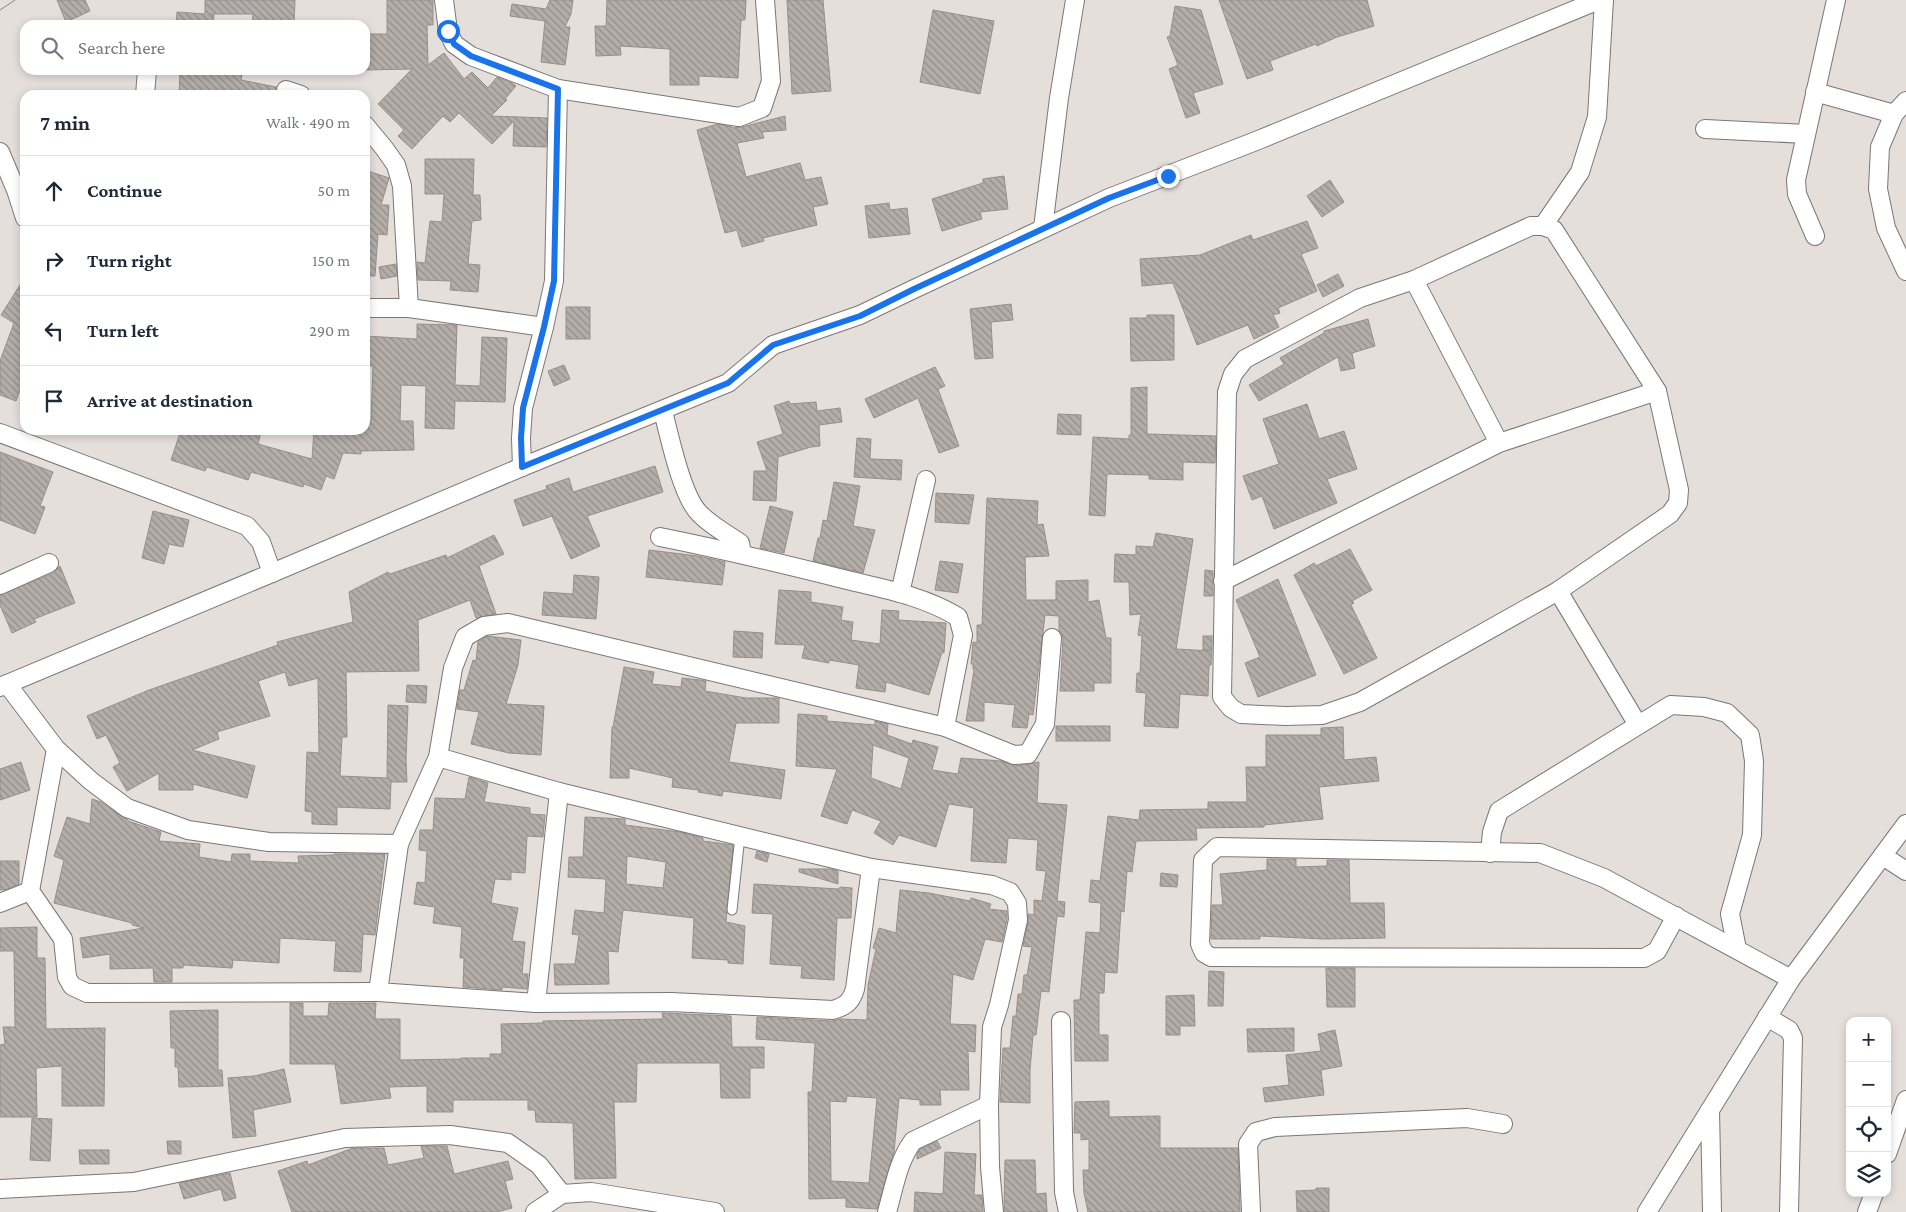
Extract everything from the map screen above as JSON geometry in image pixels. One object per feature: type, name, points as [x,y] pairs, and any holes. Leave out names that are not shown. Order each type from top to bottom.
[{"type":"street","points":[[444,0],[448,31],[454,44],[471,56],[558,89],[739,117],[762,108],[771,81],[765,0]]},
{"type":"street","points":[[1043,228],[1059,98],[1076,0]]},
{"type":"street","points":[[399,844],[269,842],[188,830],[127,808],[90,781],[56,749],[4,685],[522,467],[728,383],[773,345],[860,316],[1109,198],[1256,141],[1598,0]]},
{"type":"street","points":[[1543,226],[1580,172],[1597,117],[1604,0]]},
{"type":"street","points":[[1815,236],[1797,194],[1796,180],[1815,92],[1838,1]]},
{"type":"street","points":[[145,90],[147,75]]},
{"type":"street","points":[[522,467],[523,408],[554,281],[558,89]]},
{"type":"street","points":[[1815,92],[1894,114]]},
{"type":"street","points":[[1906,100],[1894,114],[1880,147],[1878,189],[1886,228],[1906,270]]},
{"type":"street","points":[[1705,129],[1806,134]]},
{"type":"street","points":[[370,131],[396,165],[402,186],[409,308]]},
{"type":"street","points":[[0,152],[8,192],[20,210]]},
{"type":"street","points":[[1531,226],[1543,226],[1554,230],[1657,391],[1679,490],[1678,503],[1670,514],[1558,591],[1360,702],[1322,715],[1241,714],[1230,708],[1222,697],[1227,392],[1232,374],[1245,359],[1360,298],[1414,280],[1531,226]]},
{"type":"street","points":[[1414,280],[1499,443]]},
{"type":"street","points":[[370,308],[409,308],[544,327]]},
{"type":"street","points":[[1223,581],[1499,443],[1657,391]]},
{"type":"street","points":[[663,411],[679,470],[687,492],[698,513],[740,543],[742,554]]},
{"type":"street","points":[[0,433],[247,526],[261,542],[272,573]]},
{"type":"street","points":[[900,593],[926,480]]},
{"type":"street","points":[[660,537],[742,554],[900,593],[942,608],[958,617],[964,635],[945,727]]},
{"type":"street","points":[[0,585],[49,563]]},
{"type":"street","points":[[1558,591],[1638,725]]},
{"type":"street","points":[[378,992],[399,844],[438,757],[453,668],[465,637],[484,626],[508,623],[945,727],[1014,755],[1028,754],[1045,724],[1052,638]]},
{"type":"street","points":[[1490,853],[1492,832],[1499,811],[1671,705],[1704,707],[1727,713],[1750,735],[1754,760],[1752,834],[1730,914],[1737,949]]},
{"type":"street","points":[[56,749],[30,891],[63,939],[67,977],[72,986],[87,993],[378,992],[536,1003],[671,1002],[833,1010],[845,1006],[852,999],[871,868]]},
{"type":"street","points":[[438,757],[559,792],[871,868],[992,885],[1010,892],[1017,902],[1018,920],[999,1005],[992,1027],[989,1105],[990,1167],[994,1212]]},
{"type":"street","points":[[536,1003],[559,792]]},
{"type":"street","points":[[1647,1212],[1791,979],[1906,824]]},
{"type":"street","points":[[1676,916],[1657,951],[1644,958],[1211,957],[1204,953],[1200,944],[1203,860],[1217,847],[1540,853],[1604,878],[1676,916],[1791,979]]},
{"type":"street","points":[[1883,856],[1906,871]]},
{"type":"street","points":[[0,903],[30,891]]},
{"type":"street","points":[[1699,929],[1730,914]]},
{"type":"street","points":[[1767,1017],[1789,1030],[1793,1038],[1789,1212]]},
{"type":"street","points":[[1061,1021],[1064,1192],[1068,1212]]},
{"type":"street","points":[[1888,1152],[1906,1100]]},
{"type":"street","points":[[887,1212],[901,1162],[913,1141],[989,1105]]},
{"type":"street","points":[[1710,1110],[1712,1212]]},
{"type":"street","points":[[1251,1212],[1248,1144],[1256,1132],[1275,1127],[1466,1118],[1504,1124]]},
{"type":"street","points":[[0,1189],[134,1182],[344,1138],[450,1135],[508,1143],[539,1165],[562,1194]]},
{"type":"street","points":[[535,1212],[562,1194],[591,1192],[714,1212]]},
{"type":"street","points":[[1867,1212],[1873,1197]]},
{"type":"lane","points":[[732,910],[740,836]]},
{"type":"building","points":[[57,0],[85,0],[90,11],[70,20],[65,20]]},
{"type":"building","points":[[205,0],[295,0],[294,20],[252,20],[253,14],[211,14],[214,15],[214,20],[176,20],[177,12],[205,14]]},
{"type":"building","points":[[387,0],[433,0],[433,25],[427,25],[428,65],[444,53],[464,79],[472,72],[488,88],[497,77],[512,83],[516,86],[505,99],[507,100],[491,116],[547,118],[546,147],[513,146],[514,121],[492,144],[459,113],[450,122],[443,116],[412,149],[398,136],[404,130],[378,104],[412,69],[370,70],[370,34],[387,34]]},
{"type":"building","points":[[550,0],[573,0],[571,14],[565,27],[570,27],[565,65],[541,62],[545,21],[510,16],[512,4],[546,9]]},
{"type":"building","points":[[607,0],[746,0],[745,20],[741,20],[738,78],[699,76],[699,85],[670,85],[670,49],[620,46],[621,55],[596,56],[595,26],[606,26]]},
{"type":"building","points":[[787,0],[823,0],[831,91],[792,94]]},
{"type":"building","points":[[1219,0],[1367,0],[1374,26],[1270,61],[1273,70],[1247,79]]},
{"type":"building","points":[[1175,6],[1201,10],[1223,84],[1193,93],[1200,113],[1186,118],[1169,69],[1178,65],[1167,37],[1170,36]]},
{"type":"building","points":[[933,10],[994,21],[980,94],[920,82]]},
{"type":"building","points":[[180,75],[242,75],[241,80],[276,87],[276,90],[179,90]]},
{"type":"building","points":[[785,116],[786,130],[762,132],[764,138],[737,143],[746,177],[800,163],[805,180],[821,177],[828,204],[813,207],[817,225],[763,238],[764,241],[742,247],[737,230],[725,233],[697,130],[718,124],[732,128],[742,127]]},
{"type":"building","points":[[425,159],[474,159],[473,195],[480,195],[481,220],[472,221],[468,264],[480,265],[478,292],[450,290],[451,281],[418,280],[417,262],[425,263],[430,221],[442,222],[444,194],[425,194]]},
{"type":"building","points":[[370,172],[389,178],[381,205],[389,205],[387,235],[378,234],[375,276],[370,276]]},
{"type":"building","points":[[1004,176],[1008,209],[980,212],[982,219],[942,231],[932,199],[983,183],[983,179]]},
{"type":"building","points":[[1330,180],[1344,202],[1322,217],[1307,196]]},
{"type":"building","points":[[889,203],[890,210],[907,208],[910,234],[869,238],[865,206]]},
{"type":"building","points":[[1307,221],[1318,248],[1301,254],[1317,291],[1278,308],[1280,313],[1273,315],[1279,327],[1254,339],[1248,325],[1197,345],[1173,283],[1142,286],[1140,259],[1200,255],[1251,235],[1253,240]]},
{"type":"building","points":[[396,264],[397,276],[381,279],[379,267]]},
{"type":"building","points":[[1338,274],[1344,286],[1323,297],[1317,285]]},
{"type":"building","points":[[20,285],[20,390],[16,401],[0,395],[0,361],[14,323],[1,315]]},
{"type":"building","points":[[1011,304],[1013,320],[991,322],[993,358],[975,359],[970,309]]},
{"type":"building","points":[[566,307],[590,307],[590,339],[566,339]]},
{"type":"building","points":[[1147,315],[1174,315],[1174,360],[1131,361],[1130,318],[1147,318]]},
{"type":"building","points":[[1368,319],[1375,346],[1352,353],[1355,368],[1341,371],[1338,357],[1259,401],[1249,385],[1284,364],[1280,358],[1324,333],[1324,331]]},
{"type":"building","points":[[417,324],[457,325],[455,385],[480,386],[482,337],[507,338],[505,402],[455,401],[454,429],[425,428],[426,386],[401,385],[400,421],[413,421],[414,450],[361,451],[361,454],[343,453],[334,479],[326,476],[321,490],[304,484],[303,487],[251,472],[248,480],[207,467],[205,471],[171,460],[179,435],[260,435],[258,444],[312,459],[314,435],[370,435],[373,366],[370,366],[370,336],[417,339]]},
{"type":"building","points":[[564,365],[570,379],[554,386],[548,371]]},
{"type":"building","points":[[935,367],[945,386],[938,389],[959,446],[939,453],[918,398],[874,418],[865,399]]},
{"type":"building","points":[[1147,387],[1147,434],[1216,436],[1215,463],[1183,462],[1183,480],[1149,479],[1149,475],[1107,474],[1105,516],[1089,515],[1093,437],[1129,439],[1129,435],[1131,435],[1131,388]]},
{"type":"building","points":[[789,401],[790,404],[816,402],[817,411],[840,408],[842,422],[819,425],[820,446],[778,457],[776,501],[753,500],[754,471],[767,471],[757,442],[783,434],[774,406]]},
{"type":"building","points":[[1307,404],[1319,439],[1344,431],[1357,469],[1327,479],[1337,503],[1274,529],[1262,496],[1252,500],[1243,476],[1279,464],[1263,419]]},
{"type":"building","points":[[1058,414],[1081,415],[1081,435],[1057,434]]},
{"type":"building","points":[[857,438],[871,439],[870,459],[902,460],[901,480],[854,477]]},
{"type":"building","points":[[0,452],[53,472],[40,506],[45,507],[35,534],[0,520]]},
{"type":"building","points":[[655,466],[663,492],[587,516],[600,546],[571,559],[552,516],[523,526],[514,500],[547,489],[546,486],[569,478],[573,492]]},
{"type":"building","points":[[834,482],[860,486],[853,526],[875,530],[863,573],[813,561],[823,520],[827,521]]},
{"type":"building","points":[[936,493],[974,495],[969,524],[935,522]]},
{"type":"building","points":[[987,498],[1038,501],[1037,525],[1043,524],[1049,556],[1025,557],[1026,600],[1056,600],[1056,581],[1088,580],[1088,602],[1099,600],[1106,638],[1111,638],[1111,683],[1094,683],[1094,691],[1060,691],[1063,639],[1059,630],[1059,616],[1045,615],[1033,715],[1029,714],[1027,728],[1012,727],[1015,705],[984,702],[984,721],[966,721],[974,670],[973,664],[971,664],[973,642],[977,643],[977,625],[982,625]]},
{"type":"building","points":[[770,506],[793,512],[784,553],[760,548]]},
{"type":"building","points":[[153,511],[189,520],[183,547],[169,544],[164,564],[142,558]]},
{"type":"building","points":[[1156,533],[1193,539],[1176,649],[1212,651],[1211,665],[1209,665],[1208,696],[1180,694],[1178,728],[1144,726],[1146,693],[1136,692],[1137,673],[1140,673],[1142,636],[1138,635],[1141,614],[1130,615],[1129,582],[1114,582],[1115,554],[1136,555],[1136,546],[1153,547]]},
{"type":"building","points":[[494,535],[504,554],[479,566],[496,614],[476,618],[470,600],[418,620],[419,671],[346,672],[347,737],[342,737],[340,776],[387,778],[388,705],[408,706],[407,782],[391,782],[390,809],[337,807],[337,825],[312,824],[312,812],[305,811],[307,752],[319,753],[318,678],[289,686],[285,672],[258,681],[270,716],[217,732],[219,739],[192,750],[255,766],[247,798],[193,784],[193,790],[159,790],[159,773],[127,791],[113,767],[120,763],[106,735],[97,739],[87,716],[149,690],[278,645],[277,642],[353,622],[349,592],[388,572],[390,574],[446,555],[447,558]]},
{"type":"building","points":[[1350,549],[1372,590],[1352,601],[1354,603],[1351,605],[1377,658],[1344,674],[1294,575],[1314,563],[1316,566]]},
{"type":"building","points":[[649,550],[698,556],[725,562],[722,585],[646,577]]},
{"type":"building","points":[[940,561],[963,564],[958,593],[935,590]]},
{"type":"building","points":[[60,566],[75,603],[34,619],[36,622],[12,633],[0,605],[0,595],[53,573]]},
{"type":"building","points":[[1205,570],[1213,571],[1213,596],[1204,596]]},
{"type":"building","points":[[574,575],[599,577],[596,619],[542,615],[544,592],[573,594]]},
{"type":"building","points":[[1278,579],[1316,675],[1258,697],[1245,663],[1260,657],[1236,600]]},
{"type":"building","points":[[779,590],[811,592],[811,602],[843,607],[841,620],[853,622],[851,640],[880,644],[882,610],[899,611],[898,620],[946,623],[944,653],[942,652],[929,695],[886,682],[885,692],[856,688],[859,665],[829,660],[829,663],[802,658],[805,645],[775,644]]},
{"type":"building","points":[[734,631],[763,633],[762,658],[733,657]]},
{"type":"building","points":[[487,636],[521,640],[518,665],[506,704],[544,706],[541,755],[509,753],[471,744],[479,712],[457,709],[460,690],[464,690],[473,660],[476,661],[478,642]]},
{"type":"building","points":[[1203,636],[1212,636],[1212,650],[1203,650]]},
{"type":"building","points":[[624,667],[654,672],[652,684],[681,687],[682,678],[706,681],[705,691],[746,698],[779,698],[779,723],[736,723],[729,762],[785,770],[781,799],[723,791],[722,796],[698,792],[699,790],[672,787],[673,778],[629,768],[629,778],[610,778],[612,727]]},
{"type":"building","points":[[407,685],[427,686],[426,703],[406,702]]},
{"type":"building","points":[[798,714],[827,716],[827,721],[875,725],[875,721],[888,724],[887,735],[912,744],[913,740],[938,747],[932,770],[958,774],[961,758],[1001,761],[1015,766],[1039,762],[1037,803],[1067,805],[1057,901],[1065,902],[1064,917],[1057,916],[1049,992],[1041,991],[1036,1035],[1033,1035],[1030,1103],[1000,1102],[1003,1048],[1010,1048],[1013,1016],[1016,1016],[1018,994],[1022,994],[1024,975],[1027,975],[1032,947],[1023,946],[1028,914],[1034,915],[1034,900],[1042,901],[1046,871],[1036,870],[1038,840],[1008,838],[1006,863],[971,861],[974,808],[949,804],[936,847],[899,835],[893,845],[874,833],[881,821],[852,810],[847,824],[821,816],[837,769],[796,766]],"holes":[[[873,745],[909,758],[901,789],[871,778]]]},
{"type":"building","points":[[1056,726],[1110,726],[1110,741],[1056,741]]},
{"type":"building","points":[[1343,727],[1344,760],[1376,757],[1379,781],[1319,787],[1323,819],[1264,825],[1264,827],[1196,828],[1197,840],[1136,841],[1132,872],[1127,871],[1124,912],[1121,911],[1117,973],[1105,972],[1104,993],[1099,993],[1099,1035],[1108,1035],[1108,1061],[1075,1061],[1074,1000],[1080,1000],[1086,932],[1100,933],[1101,903],[1089,902],[1091,880],[1100,881],[1108,816],[1139,820],[1140,810],[1208,809],[1208,802],[1247,802],[1246,767],[1266,767],[1266,735],[1321,735],[1321,728]]},
{"type":"building","points":[[21,762],[30,790],[0,800],[0,769]]},
{"type":"building","points":[[469,777],[488,783],[484,802],[530,808],[530,814],[545,815],[543,837],[527,836],[525,873],[511,872],[511,880],[495,879],[491,903],[518,908],[512,941],[525,942],[522,974],[528,974],[527,989],[502,987],[502,990],[463,987],[464,958],[460,958],[462,927],[433,923],[435,907],[414,904],[417,882],[425,883],[427,851],[419,850],[420,830],[433,830],[435,798],[465,799]]},
{"type":"building","points":[[92,799],[101,802],[128,821],[161,832],[159,841],[200,844],[199,857],[231,862],[232,854],[250,854],[250,861],[299,863],[298,856],[385,854],[375,935],[363,934],[361,972],[334,971],[336,941],[280,938],[279,963],[233,960],[232,968],[183,965],[183,968],[172,968],[172,982],[154,982],[153,968],[110,969],[110,954],[83,958],[80,938],[144,928],[132,925],[132,923],[54,903],[64,860],[54,856],[67,817],[90,824]]},
{"type":"building","points":[[585,817],[625,819],[625,825],[680,832],[703,838],[703,841],[733,845],[726,922],[745,926],[743,964],[728,963],[728,960],[692,958],[694,918],[623,910],[618,952],[608,951],[609,984],[555,985],[554,964],[575,964],[579,935],[572,934],[575,910],[604,913],[606,879],[568,877],[569,857],[583,857]],"holes":[[[627,856],[666,862],[663,888],[626,884]]]},
{"type":"building","points":[[757,851],[769,854],[767,862],[755,858]]},
{"type":"building","points":[[1267,859],[1296,859],[1296,867],[1327,866],[1327,860],[1349,860],[1350,903],[1384,903],[1385,938],[1324,939],[1260,936],[1260,939],[1211,939],[1212,905],[1223,905],[1220,874],[1267,870]]},
{"type":"building","points":[[0,861],[19,861],[19,884],[5,890],[0,890]]},
{"type":"building","points":[[799,869],[831,869],[838,871],[838,884],[799,872]]},
{"type":"building","points":[[1161,873],[1178,875],[1177,887],[1160,886]]},
{"type":"building","points":[[754,884],[839,889],[840,887],[852,888],[851,918],[837,918],[834,980],[801,978],[802,966],[770,964],[773,914],[752,913]]},
{"type":"building","points":[[900,890],[929,893],[970,901],[971,898],[991,904],[989,909],[1007,911],[1002,942],[985,939],[973,980],[953,974],[950,1024],[976,1025],[975,1052],[968,1051],[969,1090],[940,1090],[941,1105],[920,1105],[920,1100],[899,1098],[894,1152],[877,1209],[846,1207],[846,1198],[809,1199],[808,1092],[812,1092],[815,1043],[756,1039],[757,1017],[832,1021],[841,1019],[867,1020],[868,985],[876,949],[873,948],[879,928],[896,933]],"holes":[[[847,1096],[877,1098],[869,1183],[831,1181],[830,1101],[846,1102]]]},
{"type":"building","points":[[37,927],[37,958],[45,958],[46,1029],[105,1028],[104,1106],[62,1106],[62,1066],[36,1068],[37,1117],[0,1117],[0,1045],[5,1044],[3,1027],[15,1027],[14,951],[0,951],[0,928]]},
{"type":"building","points":[[1326,968],[1355,968],[1355,1007],[1327,1007]]},
{"type":"building","points":[[1209,971],[1224,972],[1223,1006],[1208,1006]]},
{"type":"building","points":[[1194,995],[1195,1026],[1180,1026],[1180,1035],[1166,1035],[1166,996]]},
{"type":"building","points":[[290,1003],[303,1003],[303,1016],[328,1016],[329,1003],[376,1003],[375,1019],[400,1019],[400,1060],[490,1058],[490,1054],[502,1054],[501,1024],[543,1023],[543,1021],[663,1019],[662,1013],[731,1016],[732,1047],[764,1047],[764,1068],[750,1068],[750,1098],[721,1098],[720,1063],[637,1063],[636,1102],[614,1102],[616,1178],[575,1179],[573,1123],[536,1122],[535,1110],[528,1110],[528,1100],[453,1100],[453,1112],[427,1112],[427,1086],[389,1087],[391,1098],[341,1104],[335,1064],[290,1064]]},
{"type":"building","points":[[218,1010],[218,1070],[222,1070],[223,1086],[179,1087],[178,1067],[175,1067],[175,1048],[171,1048],[170,1011]]},
{"type":"building","points":[[1294,1028],[1294,1051],[1248,1052],[1247,1029]]},
{"type":"building","points":[[1335,1030],[1342,1066],[1321,1070],[1324,1095],[1265,1102],[1263,1088],[1289,1085],[1286,1055],[1321,1051],[1318,1034]]},
{"type":"building","points":[[284,1069],[291,1102],[253,1110],[256,1136],[233,1138],[228,1078],[254,1076]]},
{"type":"building","points":[[1109,1101],[1109,1117],[1160,1116],[1160,1148],[1238,1148],[1240,1212],[1088,1212],[1084,1193],[1083,1170],[1089,1170],[1089,1139],[1081,1140],[1081,1133],[1074,1133],[1075,1102]]},
{"type":"building","points":[[32,1118],[52,1119],[50,1161],[30,1160]]},
{"type":"building","points":[[167,1141],[181,1141],[181,1154],[168,1154]]},
{"type":"building","points":[[937,1141],[941,1148],[917,1159],[920,1149]]},
{"type":"building","points":[[421,1146],[447,1146],[454,1174],[508,1161],[513,1179],[505,1181],[512,1208],[497,1212],[292,1212],[278,1171],[307,1161],[308,1165],[353,1148],[384,1148],[388,1165],[424,1158]]},
{"type":"building","points":[[79,1150],[109,1150],[109,1164],[80,1164]]},
{"type":"building","points":[[945,1152],[976,1154],[974,1195],[982,1195],[983,1212],[914,1212],[915,1192],[943,1194]]},
{"type":"building","points":[[1005,1160],[1035,1160],[1036,1194],[1046,1193],[1047,1212],[1004,1212]]},
{"type":"building","points":[[230,1173],[236,1198],[224,1201],[221,1189],[184,1199],[179,1183]]},
{"type":"building","points":[[1316,1188],[1329,1188],[1329,1212],[1297,1212],[1296,1191],[1316,1190]]},
{"type":"tram line","points":[[0,10],[15,0]]},
{"type":"route","points":[[448,31],[454,44],[471,56],[558,89],[554,281],[523,408],[522,467],[728,383],[773,345],[860,316],[1109,198],[1168,176]]}]
